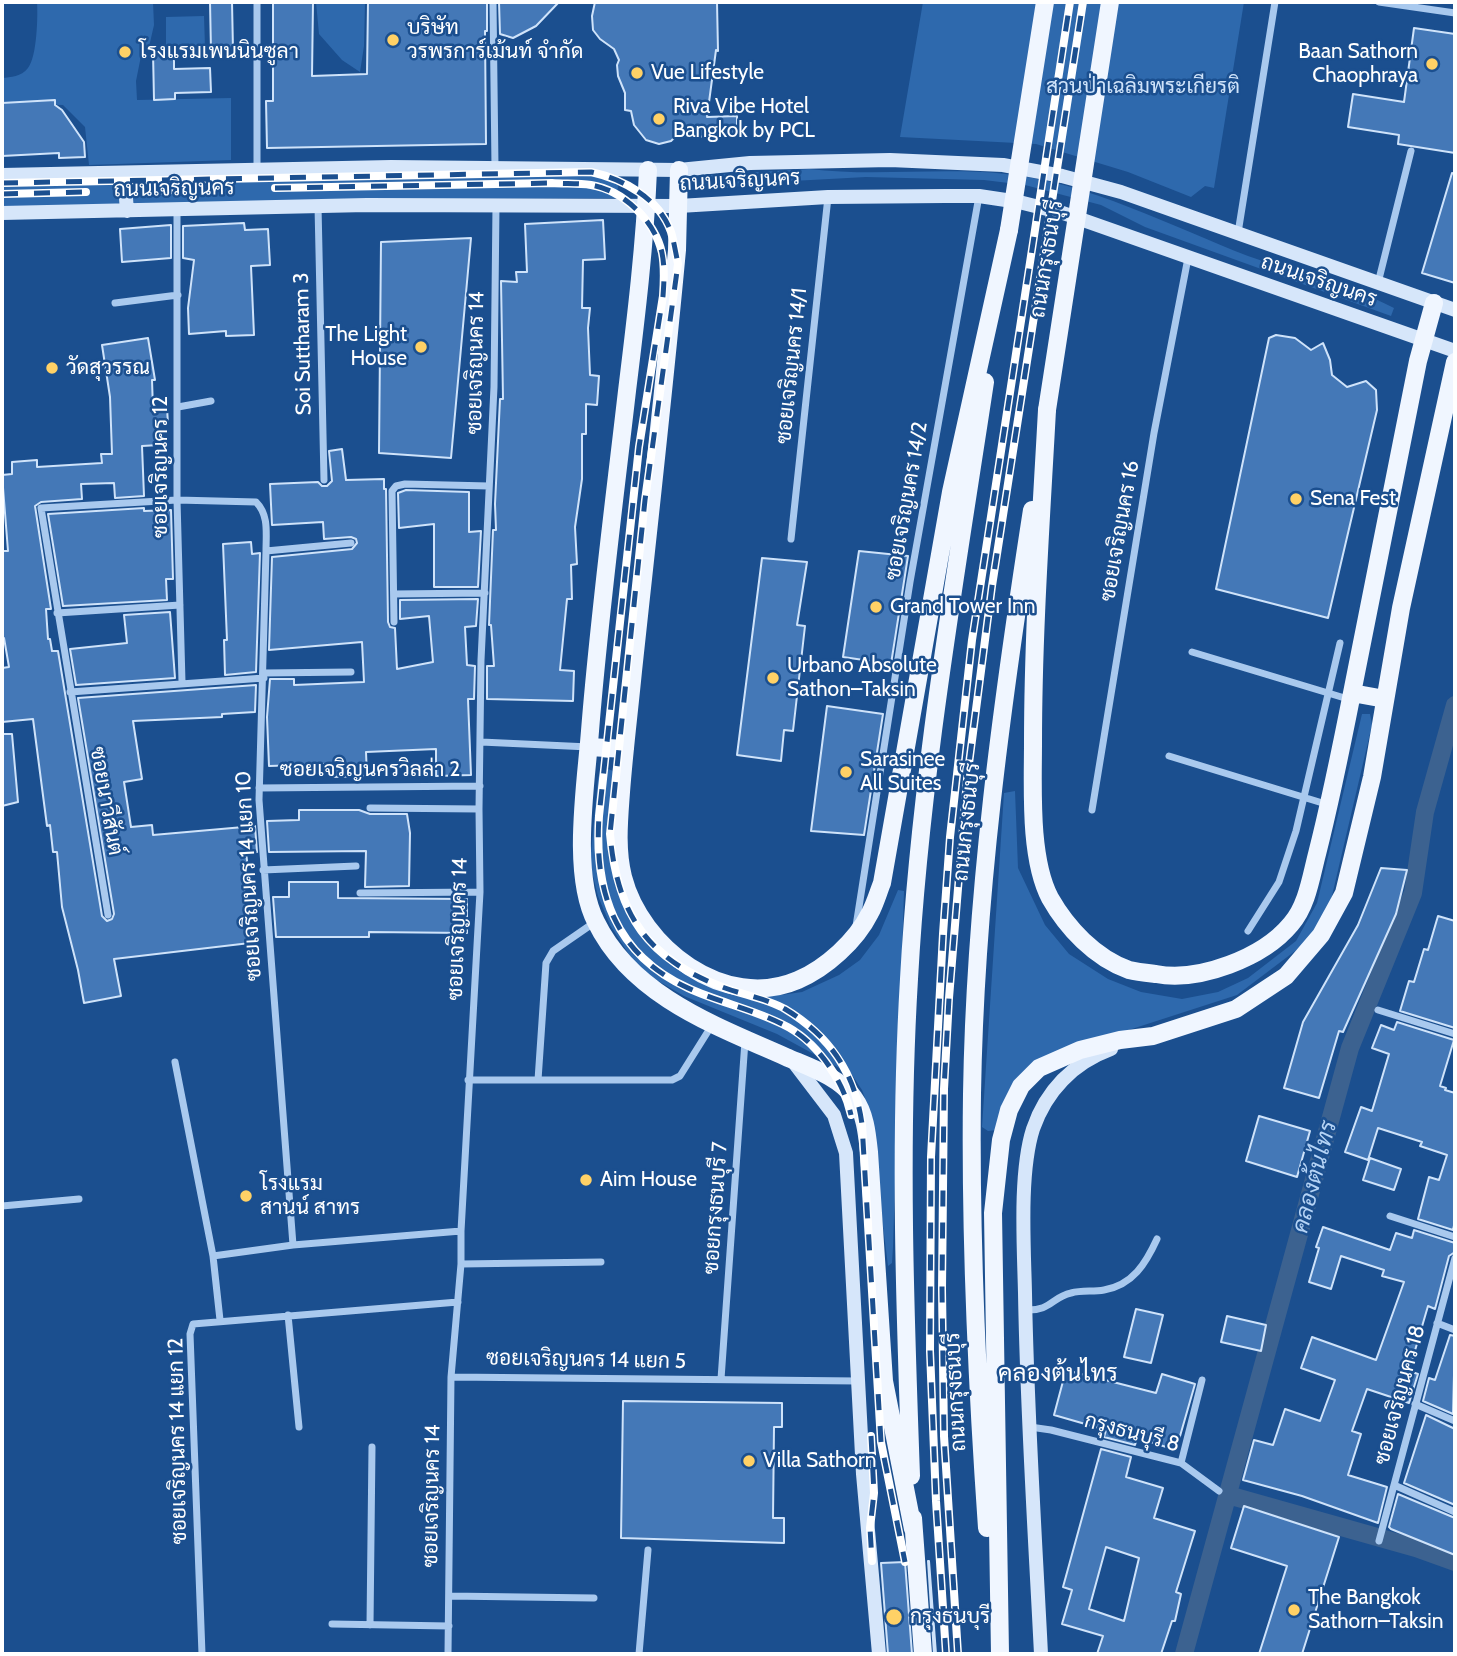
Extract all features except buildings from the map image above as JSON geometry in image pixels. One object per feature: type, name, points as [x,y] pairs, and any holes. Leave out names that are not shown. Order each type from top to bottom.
[{"type":"main road","points":[[679,170],[679,206],[667,350],[625,748],[619,850],[623,877],[632,901],[649,930],[680,960],[723,983],[750,988],[771,986],[794,982],[813,973],[854,937],[870,914],[882,883],[951,492],[1009,230],[1045,2]]},
{"type":"main road","name":"ถนนกรุงธนบุรี","points":[[998,1654],[980,1426],[972,1210],[972,1093],[986,849],[1016,613],[1110,2]]},
{"type":"main road","name":"ถนนเจริญนคร","points":[[2,175],[257,169],[679,170],[750,163],[890,160],[1003,165],[1062,176],[1121,192],[1378,284],[1434,303],[1454,306]]},
{"type":"main road","points":[[648,170],[643,258],[595,667],[583,829],[583,871],[595,922],[623,964],[647,986],[712,1024],[818,1071],[848,1091],[856,1100],[863,1117],[869,1152],[884,1381],[914,1529]]},
{"type":"main road","points":[[124,173],[127,211]]},
{"type":"main road","name":"ถนนเจริญนคร","points":[[2,213],[318,206],[679,206],[828,197],[979,197],[1019,202],[1063,213],[1455,351]]},
{"type":"main road","name":"ถนนกรุงธนบุรี","points":[[923,1654],[914,1529],[903,1275],[903,1114],[909,978],[920,839],[960,545],[1009,230]]},
{"type":"main road","points":[[1047,410],[1033,688],[1033,793],[1035,829],[1049,895],[1070,929],[1104,957],[1129,970],[1164,976],[1205,973],[1238,962],[1270,943],[1292,923],[1306,896],[1330,805],[1423,339],[1434,303]]},
{"type":"main road","points":[[1041,1654],[1025,1310],[1027,1164],[1032,1132],[1041,1108],[1054,1089],[1082,1062],[1124,1044],[1236,1009],[1286,976],[1321,935],[1344,893],[1372,777],[1401,608],[1455,362]]},
{"type":"main road","points":[[1352,696],[1385,699]]},
{"type":"main road","points":[[589,747],[625,748]]},
{"type":"main road","points":[[998,1654],[993,1213],[1000,1140],[1009,1110],[1021,1086],[1039,1068],[1058,1058],[1101,1044],[1153,1036]]},
{"type":"main road","points":[[792,1059],[834,1115],[846,1153],[865,1502],[878,1654]]},
{"type":"street","points":[[257,2],[257,169]]},
{"type":"street","points":[[493,2],[495,168]]},
{"type":"street","points":[[1237,235],[1275,2]]},
{"type":"street","points":[[1379,2],[1455,13]]},
{"type":"street","points":[[1378,284],[1411,151]]},
{"type":"street","name":"ซอยเจริญนคร 14/1","points":[[791,539],[828,197]]},
{"type":"street","name":"ซอยเจริญนคร 14/2","points":[[854,937],[908,592],[979,197]]},
{"type":"street","name":"ซอยเจริญนคร 14","points":[[448,1654],[451,1377],[461,1264],[468,1080],[480,892],[479,809],[494,387],[496,205]]},
{"type":"street","name":"Soi Suttharam 3","points":[[318,206],[324,480]]},
{"type":"street","name":"ซอยเจริญนคร 12","points":[[177,210],[177,500],[182,682]]},
{"type":"street","name":"ซอยเจริญนคร 16","points":[[1092,810],[1154,433],[1188,258]]},
{"type":"street","points":[[115,303],[178,295]]},
{"type":"street","points":[[178,407],[211,401]]},
{"type":"street","points":[[394,622],[392,491],[396,486],[428,484],[489,486]]},
{"type":"street","name":"ซอยเจริญนคร 14 แยก 10","points":[[177,500],[256,502],[265,516],[264,676],[259,788],[293,1245]]},
{"type":"street","name":"ซอยนาวีสันต์","points":[[108,915],[41,508],[177,500]]},
{"type":"street","points":[[266,551],[351,543]]},
{"type":"street","points":[[394,594],[485,593]]},
{"type":"street","points":[[57,613],[180,605]]},
{"type":"street","points":[[1248,931],[1279,882],[1296,831],[1340,643]]},
{"type":"street","points":[[1192,652],[1328,693],[1352,696]]},
{"type":"street","points":[[70,692],[264,676],[351,672]]},
{"type":"street","points":[[481,742],[589,747]]},
{"type":"street","points":[[1169,756],[1330,805]]},
{"type":"street","name":"ซอยเจริญนครวิลล่า 2","points":[[259,788],[480,786]]},
{"type":"street","points":[[370,808],[479,809]]},
{"type":"street","points":[[263,870],[356,866]]},
{"type":"street","points":[[360,893],[480,892]]},
{"type":"street","points":[[538,1080],[545,963],[553,951],[595,922]]},
{"type":"street","points":[[1378,1010],[1455,1034]]},
{"type":"street","points":[[468,1080],[676,1078],[712,1024]]},
{"type":"street","name":"ซอยกรุงธนบุรี 7","points":[[721,1379],[745,1039]]},
{"type":"street","points":[[175,1062],[213,1256],[220,1320]]},
{"type":"street","points":[[2,1206],[79,1199]]},
{"type":"street","points":[[1390,1216],[1455,1237]]},
{"type":"street","points":[[213,1256],[293,1245],[461,1231]]},
{"type":"street","points":[[1025,1310],[1045,1309],[1070,1293],[1107,1290],[1124,1283],[1136,1274],[1147,1260],[1157,1239]]},
{"type":"street","name":"ซอยเจริญนคร 18","points":[[1379,1541],[1455,1258]]},
{"type":"street","points":[[461,1264],[601,1262]]},
{"type":"street","name":"ซอยเจริญนคร 14 แยก 12","points":[[202,1654],[190,1334],[193,1324],[458,1302]]},
{"type":"street","points":[[288,1315],[299,1427]]},
{"type":"street","points":[[1437,1323],[1455,1330]]},
{"type":"street","name":"ซอยเจริญนคร 14 แยก 5","points":[[451,1377],[858,1381]]},
{"type":"street","points":[[1181,1463],[1202,1380]]},
{"type":"street","points":[[1415,1404],[1455,1421]]},
{"type":"street","name":"กรุงธนบุรี 8","points":[[1029,1427],[1051,1430],[1181,1463],[1219,1491]]},
{"type":"street","points":[[370,1625],[372,1447]]},
{"type":"street","points":[[1394,1485],[1455,1512]]},
{"type":"street","points":[[639,1654],[648,1550]]},
{"type":"street","points":[[449,1596],[594,1598]]},
{"type":"street","points":[[332,1624],[449,1626]]},
{"type":"green space","name":"โรงแรมเพนนินซูลา","points":[[37,2],[153,2],[154,25],[149,47],[141,56],[136,81],[137,100],[231,98],[231,160],[89,165],[85,127],[63,105],[2,103],[2,78],[22,73],[31,63],[36,36]]},
{"type":"green space","points":[[316,2],[365,2],[364,46],[360,72],[342,60],[319,34]]},
{"type":"green space","name":"สวนป่าเฉลิมพระเกียรติ","points":[[923,2],[1244,2],[1214,188],[1205,186],[1191,197],[1128,172],[1036,144],[900,137]]},
{"type":"green space","points":[[204,16],[205,47],[166,47],[166,17]]},
{"type":"green space","points":[[809,169],[858,172],[982,172],[1067,186],[1160,219],[1248,256],[1342,285],[1394,308],[1391,316],[1145,227],[1101,205],[1025,185],[984,180],[866,177],[774,182],[709,190],[703,186],[702,180],[710,175]]},
{"type":"green space","points":[[395,170],[619,174],[617,198],[297,200],[132,206],[129,175]]},
{"type":"green space","points":[[119,176],[121,206],[2,207],[2,178]]},
{"type":"green space","points":[[1362,714],[1370,714],[1372,725],[1331,900],[1311,939],[1237,995],[1037,1062],[997,1130],[988,1131],[982,1127],[1004,793],[1015,791],[1018,868],[1045,925],[1069,954],[1108,979],[1141,992],[1182,999],[1218,992],[1248,978],[1296,941],[1317,903]]},
{"type":"green space","points":[[608,769],[616,772],[613,838],[649,937],[752,992],[781,995],[802,992],[839,975],[860,960],[879,935],[898,890],[904,891],[893,1247],[892,1263],[888,1266],[868,1106],[852,1075],[777,1034],[684,996],[653,978],[632,959],[610,925],[598,896],[590,864],[598,778],[601,771]]},
{"type":"waterway","name":"คลองต้นไทร","points":[[1184,1654],[1350,1048],[1413,893],[1425,812],[1455,705]]},
{"type":"waterway","points":[[1228,1495],[1416,1548],[1455,1562]]},
{"type":"railway","points":[[946,1654],[930,1351],[931,1157],[950,837],[972,640],[1070,2]]},
{"type":"railway","points":[[958,1654],[944,1436],[944,1089],[949,998],[967,779],[992,586],[1083,2]]},
{"type":"railway","points":[[2,183],[591,172],[627,185],[658,209],[671,232],[678,264],[645,500],[610,834],[614,863],[629,911],[641,931],[657,948],[698,977],[771,1002],[801,1020],[815,1031],[838,1058],[853,1088],[862,1124],[881,1442],[905,1562]]},
{"type":"railway","points":[[275,188],[586,184],[603,188],[626,200],[652,230],[662,253],[663,296],[639,447],[599,816],[598,844],[605,894],[626,938],[642,957],[663,974],[699,993],[782,1024],[806,1040],[835,1075],[851,1115]]},
{"type":"railway","points":[[145,191],[208,189]]},
{"type":"railway","points":[[2,194],[86,192]]},
{"type":"railway","points":[[871,1436],[874,1493],[870,1528],[872,1561]]},
{"type":"place","name":"บริษัท วรพรการ์เม้นท์ จำกัด","points":[[393,40]]},
{"type":"place","name":"โรงแรมเพนนินซูลา","points":[[125,52]]},
{"type":"place","name":"Baan Sathorn Chaophraya","points":[[1432,64]]},
{"type":"place","name":"Vue Lifestyle","points":[[637,73]]},
{"type":"place","name":"Riva Vibe Hotel Bangkok by PCL","points":[[659,119]]},
{"type":"place","name":"The Light House","points":[[421,347]]},
{"type":"place","name":"วัดสุวรรณ","points":[[52,368]]},
{"type":"place","name":"Sena Fest","points":[[1296,499]]},
{"type":"place","name":"Grand Tower Inn","points":[[876,607]]},
{"type":"place","name":"Urbano Absolute Sathon–Taksin","points":[[773,678]]},
{"type":"place","name":"Sarasinee All Suites","points":[[846,772]]},
{"type":"place","name":"Aim House","points":[[586,1180]]},
{"type":"place","name":"โรงแรม สานน์ สาทร","points":[[246,1196]]},
{"type":"place","name":"Villa Sathorn","points":[[749,1461]]},
{"type":"place","name":"The Bangkok Sathorn–Taksin","points":[[1294,1610]]},
{"type":"place","name":"กรุงธนบุรี","points":[[894,1617]]},
{"type":"district","name":"คลองต้นไทร","points":[[1058,1374]]}]
